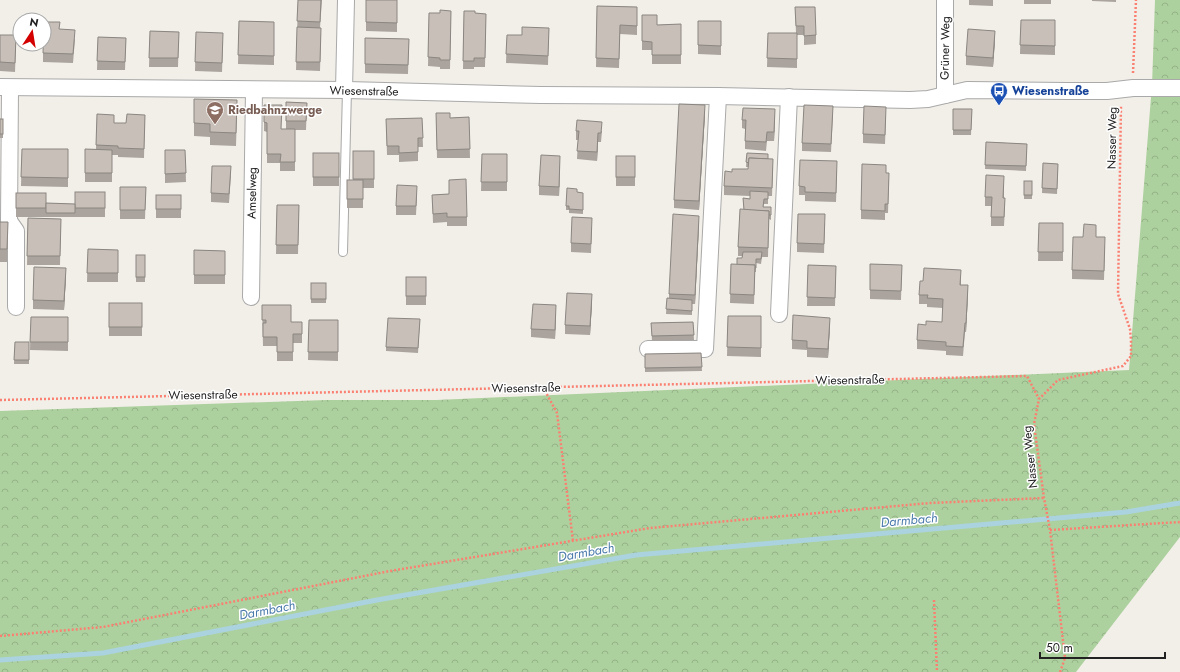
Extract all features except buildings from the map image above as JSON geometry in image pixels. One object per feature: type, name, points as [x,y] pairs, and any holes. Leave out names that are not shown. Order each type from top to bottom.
[{"type":"street","points":[[346,0],[346,90]]},
{"type":"street","name":"Grüner Weg","points":[[945,95],[946,0]]},
{"type":"street","name":"Wiesenstraße","points":[[16,307],[16,231],[9,221],[5,88],[346,90],[541,95],[718,96],[910,100],[928,99],[967,90],[1107,91],[1127,93],[1180,88]]},
{"type":"street","name":"Amselweg","points":[[251,297],[254,90]]},
{"type":"street","points":[[648,349],[705,348],[718,96]]},
{"type":"street","points":[[779,314],[790,97]]},
{"type":"lane","points":[[343,252],[346,90]]},
{"type":"path","name":"Nasser Weg","points":[[1060,672],[1065,658],[1050,530],[1034,424],[1039,399],[1058,380],[1123,366],[1131,356],[1130,329],[1118,294],[1127,93],[1136,0]]},
{"type":"path","name":"Wiesenstraße","points":[[0,400],[1027,376],[1039,399]]},
{"type":"path","points":[[543,387],[557,413],[573,541]]},
{"type":"path","points":[[0,636],[103,627],[390,571],[650,528],[930,504],[1044,498]]},
{"type":"path","points":[[1050,530],[1180,522]]},
{"type":"path","points":[[934,600],[937,672]]},
{"type":"green space","points":[[1155,0],[1180,0],[1180,537],[1076,672],[0,672],[0,411],[326,400],[436,400],[1129,370],[1152,85]]},
{"type":"waterway","name":"Darmbach","points":[[0,660],[103,653],[377,600],[636,555],[1126,512],[1180,503]]},
{"type":"place","name":"Wiesenstraße","points":[[999,106]]},
{"type":"place","name":"Riedbahnzwerge","points":[[215,125]]}]
